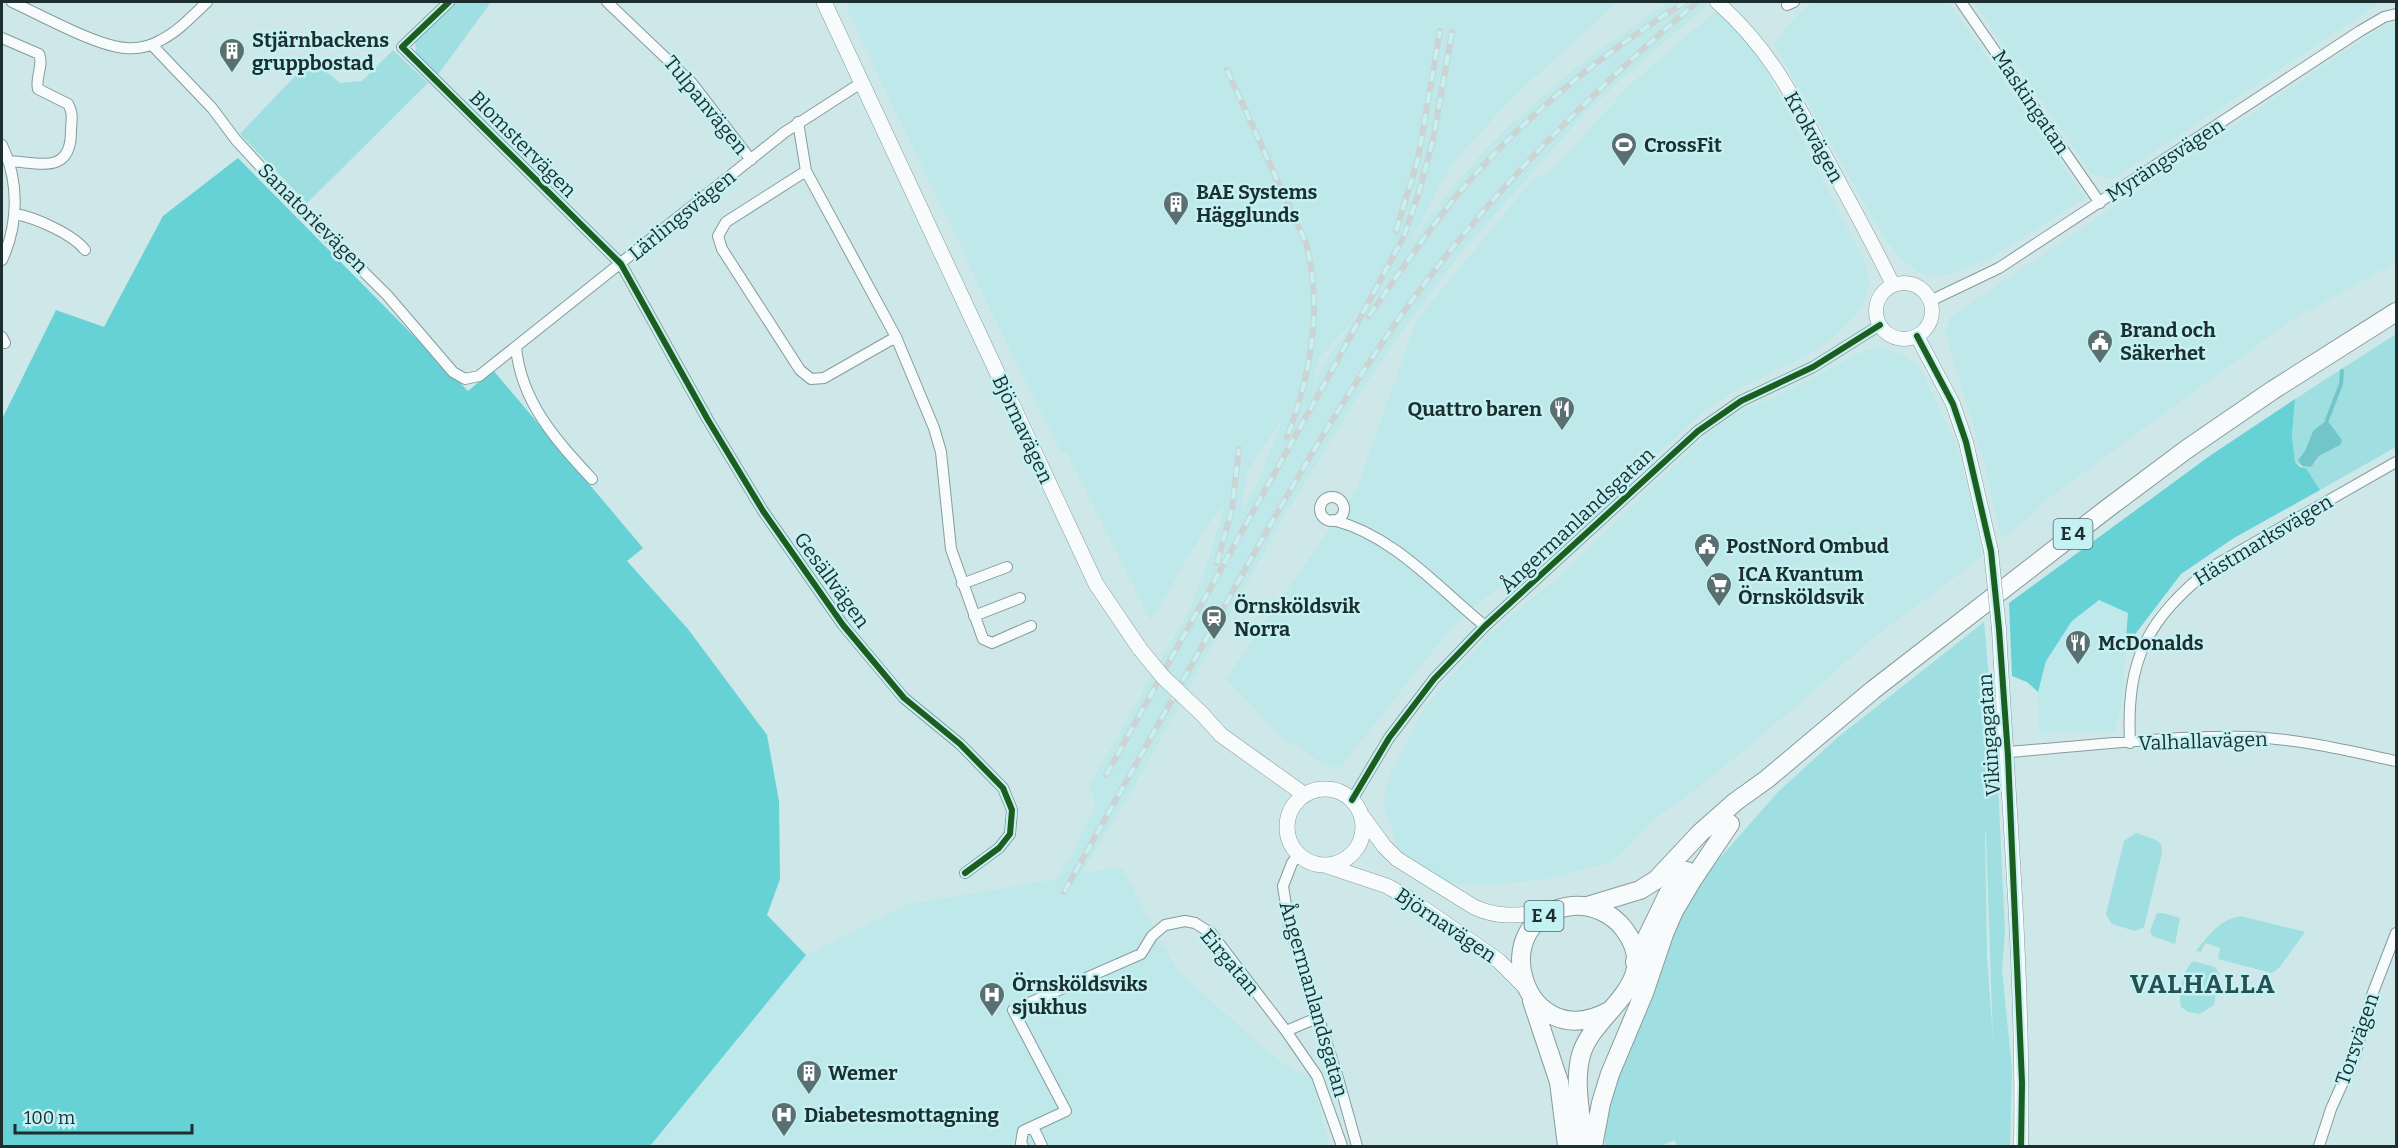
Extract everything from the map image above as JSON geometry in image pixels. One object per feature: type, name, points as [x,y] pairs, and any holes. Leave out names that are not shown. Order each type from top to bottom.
[{"type":"highway","name":"E 4","points":[[1567,1146],[1559,1082],[1520,965],[1524,942],[1536,923],[1554,911],[1565,907],[1587,906],[1640,890],[1656,880],[1700,833],[1735,802],[1767,779],[1873,690],[2178,455],[2273,390],[2397,312]]},
{"type":"highway","name":"E 4","points":[[1584,1146],[1578,1074],[1581,1055],[1594,1030],[1626,994],[1631,984],[1635,962],[1668,894],[1730,825],[1767,779]]},
{"type":"highway","points":[[1593,1146],[1601,1103],[1610,1074],[1644,993],[1664,934],[1693,879],[1730,825]]},
{"type":"highway","name":"E 4","points":[[1587,906],[1608,915],[1625,930],[1635,962]]},
{"type":"highway","points":[[1528,992],[1547,1012],[1568,1020],[1590,1019],[1611,1010]]},
{"type":"main road","name":"Björnavägen","points":[[824,2],[1096,584],[1140,649],[1163,677],[1221,735],[1305,795]]},
{"type":"main road","points":[[1317,790],[1330,790],[1342,793],[1357,807],[1363,832],[1356,849],[1342,862],[1324,865],[1313,863],[1299,854],[1289,838],[1288,820],[1292,808],[1305,795],[1317,790]]},
{"type":"main road","name":"Björnavägen","points":[[1357,807],[1384,846],[1397,859],[1474,907],[1488,913],[1508,916],[1554,911]]},
{"type":"main road","name":"Björnavägen","points":[[1324,865],[1379,883],[1410,899],[1499,961],[1528,992]]},
{"type":"street","points":[[12,2],[112,46],[133,48],[152,45],[169,35],[207,2]]},
{"type":"street","name":"Blomstervägen","points":[[449,2],[402,47],[621,264]]},
{"type":"street","name":"Tulpanvägen","points":[[607,2],[668,57],[691,82],[751,160]]},
{"type":"street","name":"Krokvägen","points":[[1718,2],[1755,39],[1777,69],[1893,285]]},
{"type":"street","name":"Maskingatan","points":[[1961,2],[2100,203]]},
{"type":"street","name":"Myrängsvägen","points":[[1930,301],[1992,272],[2360,32],[2384,17],[2397,14]]},
{"type":"street","points":[[2,38],[39,54],[41,59],[38,89],[68,104],[73,116],[68,151],[56,163],[50,165],[8,161]]},
{"type":"street","name":"Sanatorievägen","points":[[152,45],[212,108],[236,140],[294,203],[380,288],[453,372],[465,379],[479,376]]},
{"type":"street","name":"Lärlingsvägen","points":[[479,376],[798,122],[861,83]]},
{"type":"street","points":[[798,122],[806,171],[896,337],[938,440],[950,542],[962,584],[983,639],[992,643],[1030,626]]},
{"type":"street","points":[[2,145],[13,179],[15,214],[12,233],[2,260]]},
{"type":"street","points":[[806,171],[726,222],[718,236],[722,249],[800,370],[811,380],[824,378],[896,337]]},
{"type":"street","points":[[15,214],[26,216],[70,237],[85,250]]},
{"type":"street","name":"Gesällvägen","points":[[621,264],[708,420],[763,511],[843,625],[904,698],[960,744],[998,781],[1007,795],[1013,816],[1010,834],[999,848],[965,873]]},
{"type":"street","points":[[1903,283],[1914,285],[1923,291],[1930,301],[1931,319],[1926,328],[1917,336],[1907,339],[1895,338],[1885,332],[1876,315],[1877,304],[1883,292],[1893,285],[1903,283]]},
{"type":"street","name":"Ångermanlandsgatan","points":[[1357,807],[1389,738],[1403,718],[1434,679],[1485,626],[1709,421],[1741,401],[1825,360],[1880,325]]},
{"type":"street","name":"Vikingagatan","points":[[1917,336],[1953,404],[1966,442],[1991,551],[2008,752],[2022,1083],[2021,1146]]},
{"type":"street","points":[[2,337],[5,343],[2,342]]},
{"type":"street","points":[[516,347],[520,374],[534,407],[560,444],[592,479]]},
{"type":"street","name":"Hästmarksvägen","points":[[2130,743],[2131,690],[2136,665],[2150,635],[2166,609],[2186,588],[2212,567],[2397,462]]},
{"type":"street","points":[[1340,519],[1408,559],[1485,626]]},
{"type":"street","points":[[962,584],[1007,567]]},
{"type":"street","points":[[974,616],[1020,598]]},
{"type":"street","name":"Valhallavägen","points":[[2008,752],[2198,738],[2252,737],[2301,741],[2397,761]]},
{"type":"street","name":"Ångermanlandsgatan","points":[[1299,854],[1282,886],[1289,926],[1357,1146]]},
{"type":"street","name":"Eirgatan","points":[[1033,1127],[1066,1111],[1013,1010],[1141,954],[1152,936],[1166,925],[1185,921],[1196,923],[1211,933],[1286,1031]]},
{"type":"street","name":"Torsvägen","points":[[2319,1146],[2331,1109],[2355,1055],[2372,995],[2397,933]]},
{"type":"street","points":[[1317,1018],[1286,1031],[1317,1076],[1342,1146]]},
{"type":"street","points":[[1023,1146],[1021,1143],[1023,1131],[1033,1127],[1042,1146]]},
{"type":"shaded area","points":[[454,2],[491,2],[437,76],[416,57],[415,40]]},
{"type":"shaded area","points":[[846,2],[1618,2],[1516,94],[1456,159],[1407,247],[1478,158],[1506,129],[1559,82],[1590,57],[1668,2],[1710,2],[1618,82],[1578,121],[1458,256],[1404,328],[1358,396],[1283,518],[1132,790],[1081,874],[1121,867],[1178,972],[1281,1063],[1312,1079],[1329,1146],[650,1146],[806,955],[910,904],[1057,879],[1096,804],[1090,785],[1190,609],[1209,559],[1224,508],[1224,504],[1204,530],[1151,620],[1067,452],[1062,454],[1021,372],[850,16]],"holes":[[[1359,313],[1328,358],[1313,385],[1318,359]],[[1285,414],[1258,482],[1241,513],[1247,472]]]},
{"type":"shaded area","points":[[1812,2],[1948,2],[2085,198],[1995,255],[1951,274],[1932,276],[1919,272],[1906,263],[1887,242],[1774,44],[1784,29]]},
{"type":"shaded area","points":[[1974,2],[2381,2],[2113,179],[2092,174]]},
{"type":"shaded area","points":[[1716,11],[1757,52],[1863,259],[1870,281],[1863,303],[1834,337],[1807,355],[1732,392],[1702,413],[1552,548],[1477,604],[1455,623],[1341,766],[1331,767],[1322,764],[1301,748],[1284,739],[1226,679],[1357,489],[1416,321],[1536,176],[1545,177],[1630,85]]},
{"type":"shaded area","points":[[2396,22],[2396,262],[2290,321],[2042,503],[2025,521],[2001,538],[1984,461],[1945,332],[1950,317],[2385,25]]},
{"type":"shaded area","points":[[393,50],[428,83],[307,203],[240,134],[311,59],[340,83],[362,81]]},
{"type":"shaded area","points":[[238,158],[468,391],[493,370],[643,548],[627,561],[688,629],[767,735],[779,801],[780,879],[767,915],[806,955],[650,1146],[2,1146],[2,419],[56,310],[104,327],[163,216]]},
{"type":"shaded area","points":[[2396,334],[2396,447],[2320,490],[2306,468],[2295,462],[2292,436],[2295,399]],"holes":[[[2313,431],[2340,445],[2319,456],[2315,463],[2298,460],[2305,452]]]},
{"type":"shaded area","points":[[1880,347],[1903,356],[1919,366],[1956,444],[1973,508],[1982,557],[1869,641],[1709,779],[1652,821],[1613,861],[1547,879],[1493,885],[1434,880],[1398,855],[1394,833],[1383,804],[1391,772],[1425,707],[1490,633],[1554,581],[1705,436],[1733,415],[1779,395],[1866,350]]},
{"type":"shaded area","points":[[2295,399],[2292,436],[2295,462],[2300,467],[2306,468],[2320,490],[2234,538],[2181,574],[2136,633],[2131,650],[2125,651],[2128,613],[2099,600],[2072,621],[2046,661],[2038,692],[2027,682],[2012,676],[2009,603],[2211,455]]},
{"type":"shaded area","points":[[2327,420],[2342,440],[2340,445],[2319,456],[2311,467],[2302,466],[2298,460],[2305,451],[2313,431]]},
{"type":"shaded area","points":[[2099,600],[2128,613],[2122,705],[2114,732],[2039,733],[2038,692],[2046,661],[2072,621]]},
{"type":"shaded area","points":[[1984,622],[1997,765],[2005,931],[2002,969],[2012,1070],[2010,1146],[1678,1146],[1674,1140],[1662,1146],[1605,1146],[1604,1124],[1616,1049],[1665,934],[1712,867],[1777,793],[1837,738]],"holes":[[[1986,833],[1993,1040],[1987,957]]]},
{"type":"shaded area","points":[[2136,833],[2161,844],[2162,853],[2144,927],[2135,931],[2112,924],[2106,914],[2124,841]]},
{"type":"shaded area","points":[[2157,913],[2180,918],[2175,944],[2152,936],[2150,931]]},
{"type":"shaded area","points":[[2240,916],[2305,932],[2279,968],[2272,973],[2218,959],[2220,948],[2205,943],[2201,952],[2196,951],[2220,925]]},
{"type":"shaded area","points":[[2194,961],[2215,967],[2219,973],[2214,1005],[2200,1014],[2188,1012],[2181,1007],[2180,1001],[2184,975]]},
{"type":"waterway","points":[[2327,420],[2341,384],[2342,371]]},
{"type":"railway","points":[[1369,316],[1446,209],[1509,139],[1593,66],[1685,2]]},
{"type":"railway","points":[[1064,892],[1278,511],[1346,398],[1395,324],[1462,236],[1536,153],[1615,75],[1697,2]]},
{"type":"railway","points":[[1396,231],[1418,159],[1440,31]]},
{"type":"railway","points":[[1106,775],[1336,363],[1404,236],[1433,140],[1452,32]]},
{"type":"railway","points":[[1227,70],[1306,243],[1311,267],[1314,292],[1312,341],[1302,390],[1287,437]]},
{"type":"railway","points":[[1217,563],[1232,509],[1239,449]]},
{"type":"cycle path","points":[[449,2],[402,47],[621,264],[708,420],[763,511],[843,625],[904,698],[960,744],[1003,788],[1012,810],[1010,834],[999,848],[965,873]]},
{"type":"cycle path","points":[[1352,800],[1389,738],[1434,679],[1485,626],[1698,431],[1741,401],[1813,367],[1880,325]]},
{"type":"cycle path","points":[[1917,336],[1953,404],[1966,442],[1991,551],[2008,756],[2022,1083],[2021,1146]]},
{"type":"place","name":"Stjärnbackens gruppbostad","points":[[232,74]]},
{"type":"place","name":"CrossFit","points":[[1624,168]]},
{"type":"place","name":"BAE Systems Hägglunds","points":[[1176,227]]},
{"type":"place","name":"Brand och Säkerhet","points":[[2100,365]]},
{"type":"place","name":"Quattro baren","points":[[1562,432]]},
{"type":"place","name":"PostNord Ombud","points":[[1707,569]]},
{"type":"place","name":"ICA Kvantum Örnsköldsvik","points":[[1719,608]]},
{"type":"place","name":"Örnsköldsvik Norra","points":[[1214,641]]},
{"type":"place","name":"McDonalds","points":[[2078,666]]},
{"type":"place","name":"Örnsköldsviks sjukhus","points":[[992,1018]]},
{"type":"place","name":"Wemer","points":[[809,1096]]},
{"type":"place","name":"Diabetesmottagning","points":[[784,1138]]},
{"type":"district","name":"VALHALLA","points":[[2203,984]]}]
